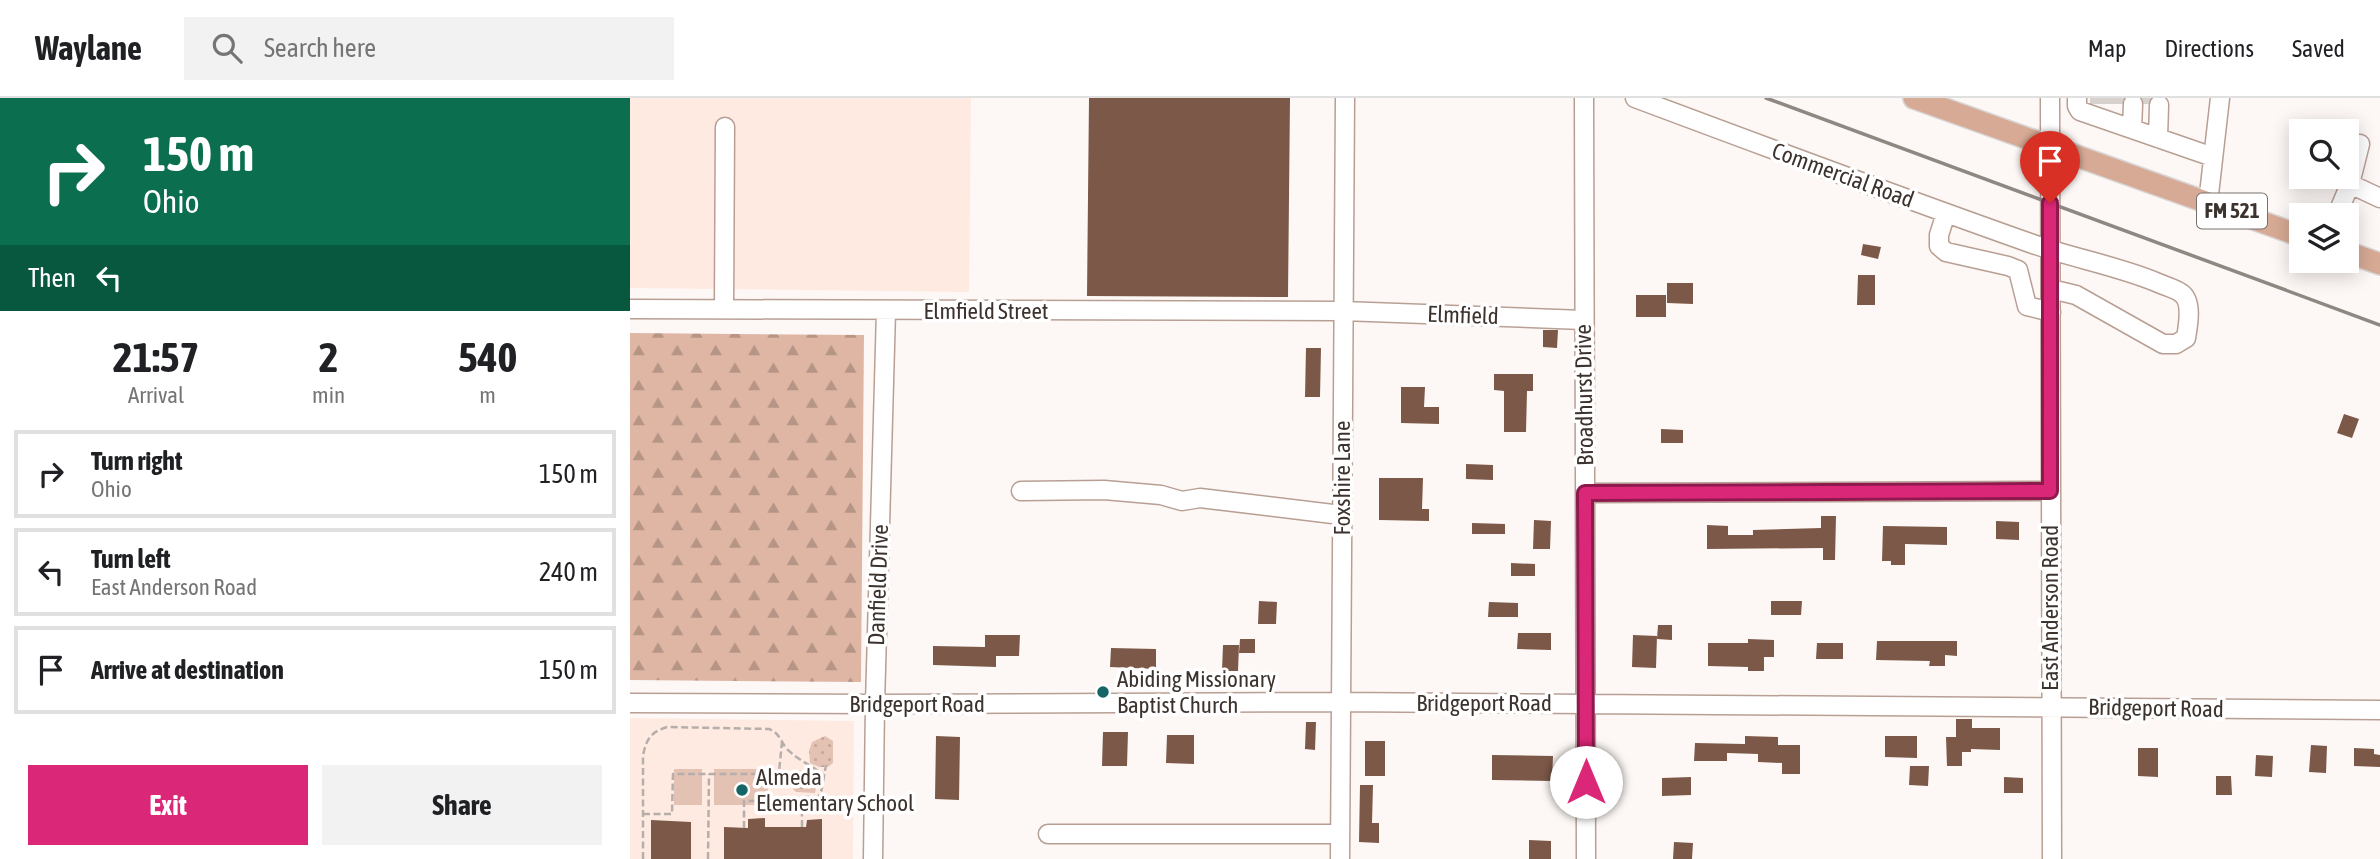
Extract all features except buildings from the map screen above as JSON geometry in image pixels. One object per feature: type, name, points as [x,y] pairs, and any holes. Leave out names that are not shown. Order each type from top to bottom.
[{"type":"main road","name":"FM 521","points":[[1914,98],[1937,102],[2050,147],[2289,232]]},
{"type":"main road","points":[[2359,256],[2380,264]]},
{"type":"street","name":"Foxshire Lane","points":[[1340,859],[1345,98]]},
{"type":"street","name":"Broadhurst Drive","points":[[1584,98],[1586,859]]},
{"type":"street","name":"Commercial Road","points":[[1635,98],[2051,251],[2088,259],[2147,278],[2183,294],[2187,300],[2189,321],[2186,338],[2176,345],[2164,344],[2076,295],[2051,289]]},
{"type":"street","name":"East Anderson Road","points":[[2050,98],[2052,859]]},
{"type":"street","points":[[2208,203],[2220,98]]},
{"type":"street","points":[[2112,106],[2139,131],[2213,157]]},
{"type":"street","points":[[2112,106],[2139,131]]},
{"type":"street","points":[[2112,106],[2139,131]]},
{"type":"street","points":[[724,309],[725,127]]},
{"type":"street","points":[[2359,148],[2360,144]]},
{"type":"street","points":[[2359,188],[2380,198]]},
{"type":"street","points":[[1946,213],[1939,235],[1939,246],[1946,252],[2008,265],[2018,270],[2027,306],[2051,312]]},
{"type":"street","points":[[1989,262],[1998,232]]},
{"type":"street","name":"Elmfield Street","points":[[630,309],[1343,310]]},
{"type":"street","name":"Elmfield","points":[[1343,310],[1583,320]]},
{"type":"street","name":"Danfield Drive","points":[[873,859],[886,311]]},
{"type":"street","points":[[1021,491],[1136,492],[1182,500],[1200,498],[1341,515]]},
{"type":"street","points":[[1585,493],[2050,491]]},
{"type":"street","name":"Bridgeport Road","points":[[630,702],[1340,702],[2380,710]]},
{"type":"street","points":[[1048,834],[1340,834]]},
{"type":"path","points":[[643,859],[645,743],[657,730],[667,727],[769,729],[777,732],[782,742],[804,764],[825,776]]},
{"type":"path","points":[[643,814],[672,814],[673,774],[774,775],[779,772],[782,742]]},
{"type":"path","points":[[744,828],[744,801],[802,800],[802,797],[818,797],[826,765]]},
{"type":"path","points":[[708,859],[709,774]]},
{"type":"path","points":[[802,800],[802,827]]},
{"type":"shaded area","points":[[630,98],[971,98],[969,292],[630,288]]},
{"type":"shaded area","name":"Almeda Elementary School","points":[[630,718],[854,721],[853,859],[630,859]]},
{"type":"shaded area","points":[[825,736],[833,741],[833,763],[828,767],[819,767],[810,763],[809,751],[812,742]]},
{"type":"shaded area","points":[[674,769],[702,769],[702,805],[674,805]]},
{"type":"shaded area","points":[[714,769],[768,769],[768,805],[714,805]]},
{"type":"shaded area","points":[[812,771],[819,775],[815,793],[796,792],[793,789],[795,772]]},
{"type":"green space","points":[[630,333],[864,335],[861,682],[630,680]]},
{"type":"tunnel","points":[[2099,98],[2099,104]]},
{"type":"tunnel","points":[[2117,98],[2117,104]]},
{"type":"tunnel","points":[[2150,98],[2150,104]]},
{"type":"railway","points":[[1766,98],[2380,325]]},
{"type":"place","name":"Abiding Missionary Baptist Church","points":[[1103,692]]},
{"type":"place","name":"Almeda Elementary School","points":[[742,790]]},
{"type":"route","points":[[1586,782],[1585,493],[2050,491],[2050,203]]}]
